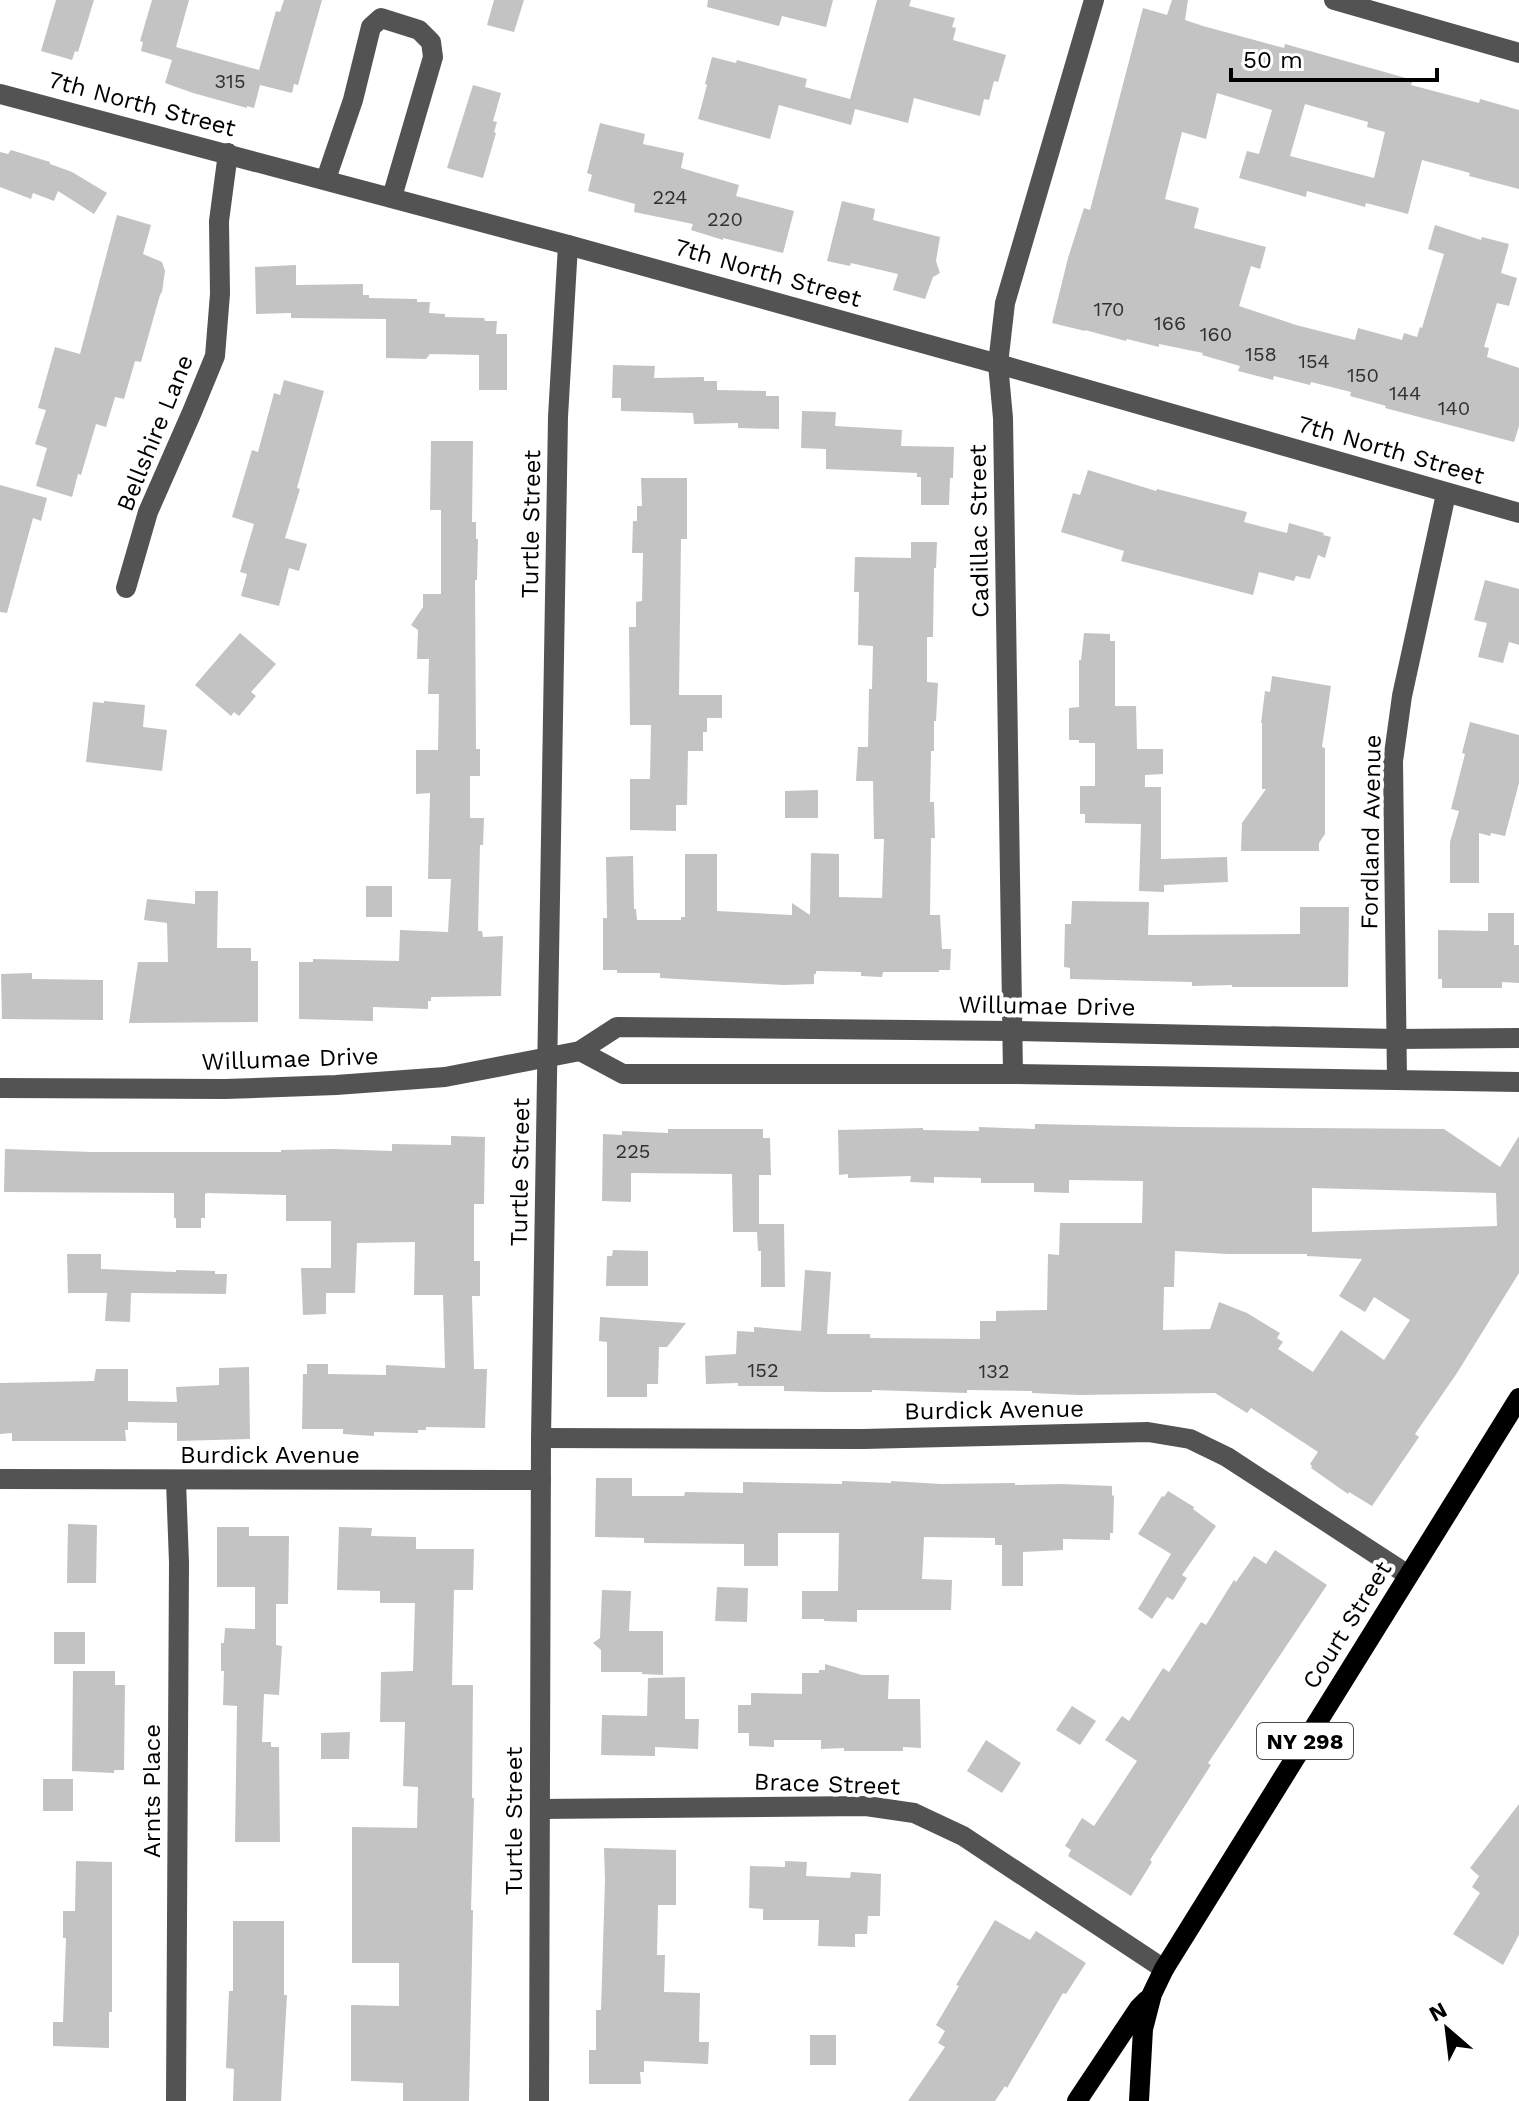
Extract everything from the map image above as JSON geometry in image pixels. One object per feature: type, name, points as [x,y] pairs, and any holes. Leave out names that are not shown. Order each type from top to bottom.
[{"type":"main road","name":"Court Street","points":[[1139,2101],[1143,2029],[1152,1994],[1164,1969],[1519,1398]]},
{"type":"main road","points":[[1077,2101],[1139,2008],[1152,1994]]},
{"type":"street","name":"Cadillac Street","points":[[1013,1074],[1003,418],[998,364],[1005,303],[1094,0]]},
{"type":"street","points":[[1334,0],[1519,53]]},
{"type":"street","points":[[326,179],[353,100],[371,27],[381,18],[419,30],[431,42],[433,57],[392,197]]},
{"type":"street","name":"7th North Street","points":[[0,94],[568,245],[1519,513]]},
{"type":"street","name":"Bellshire Lane","points":[[126,588],[148,512],[215,356],[220,294],[219,221],[228,153]]},
{"type":"street","name":"Turtle Street","points":[[539,2101],[541,1438],[558,417],[568,245]]},
{"type":"street","name":"Fordland Avenue","points":[[1397,1080],[1393,761],[1402,696],[1446,494]]},
{"type":"street","name":"Willumae Drive","points":[[0,1088],[225,1089],[445,1077],[580,1051],[617,1027],[1396,1039],[1519,1038]]},
{"type":"street","points":[[580,1051],[623,1074],[1013,1074],[1519,1082]]},
{"type":"street","name":"Burdick Avenue","points":[[541,1438],[863,1439],[1148,1432],[1190,1439],[1227,1457],[1408,1575]]},
{"type":"street","name":"Burdick Avenue","points":[[0,1479],[541,1480]]},
{"type":"street","name":"Arnts Place","points":[[176,1481],[179,1579],[176,2101]]},
{"type":"street","name":"Brace Street","points":[[540,1809],[866,1806],[914,1813],[963,1836],[1164,1969]]},
{"type":"building","points":[[56,0],[94,0],[78,52],[75,51],[72,60],[41,51]]},
{"type":"building","points":[[152,0],[189,0],[176,47],[259,70],[276,11],[280,12],[284,0],[322,0],[298,85],[294,84],[292,93],[260,85],[254,108],[247,108],[165,83],[172,60],[141,51],[143,42],[140,41]]},
{"type":"building","points":[[494,0],[524,0],[514,32],[487,25]]},
{"type":"building","points":[[708,0],[833,0],[826,27],[782,16],[779,26],[707,7]]},
{"type":"building","points":[[877,0],[911,0],[909,6],[955,18],[953,40],[1006,55],[998,82],[994,81],[989,100],[984,99],[980,116],[914,98],[908,123],[855,109],[851,125],[779,105],[770,139],[698,119],[712,57],[736,63],[737,60],[807,79],[805,87],[850,99]]},
{"type":"building","points":[[1172,0],[1188,0],[1185,20],[1203,26],[1284,48],[1285,44],[1413,80],[1411,85],[1519,110],[1519,189],[1422,160],[1408,214],[1366,203],[1365,207],[1307,191],[1306,197],[1239,178],[1247,151],[1259,154],[1272,110],[1217,93],[1206,139],[1182,132],[1165,199],[1199,208],[1194,228],[1266,247],[1260,269],[1251,266],[1239,306],[1355,340],[1358,328],[1402,340],[1404,333],[1417,337],[1444,254],[1428,249],[1435,225],[1481,240],[1482,237],[1509,244],[1501,273],[1517,278],[1509,306],[1497,303],[1484,347],[1489,348],[1487,357],[1519,368],[1519,426],[1514,442],[1385,408],[1350,396],[1351,392],[1311,382],[1310,385],[1274,376],[1273,380],[1238,371],[1240,366],[1203,353],[1126,341],[1052,323],[1084,208],[1090,210],[1143,8],[1167,15]],"holes":[[[1305,104],[1368,122],[1367,127],[1385,132],[1374,178],[1290,156]]]},
{"type":"building","points":[[473,85],[501,93],[493,121],[497,122],[496,133],[483,178],[447,168]]},
{"type":"building","points":[[600,123],[645,134],[643,144],[684,153],[681,168],[739,185],[736,196],[794,211],[783,253],[691,230],[693,224],[634,212],[635,204],[588,191],[592,175],[587,173]]},
{"type":"building","points":[[11,150],[50,162],[107,193],[94,214],[58,191],[54,201],[33,193],[31,199],[0,187],[0,152],[8,154]]},
{"type":"building","points":[[842,201],[875,209],[873,220],[940,237],[936,261],[940,273],[933,277],[925,299],[893,290],[898,274],[827,261]]},
{"type":"building","points":[[117,215],[151,225],[143,254],[162,262],[165,271],[162,292],[141,362],[135,361],[124,399],[115,397],[106,427],[96,424],[72,497],[36,486],[47,448],[35,444],[46,410],[38,408],[55,347],[80,354]]},
{"type":"building","points":[[296,265],[296,285],[363,284],[363,295],[369,295],[369,298],[417,299],[417,302],[430,302],[429,313],[497,321],[496,334],[507,334],[507,390],[479,390],[479,355],[430,354],[426,359],[386,358],[386,319],[291,318],[291,313],[256,314],[255,267]]},
{"type":"building","points":[[613,365],[655,366],[654,378],[704,377],[704,381],[717,381],[717,390],[766,391],[766,396],[779,396],[779,429],[738,428],[738,423],[694,424],[693,413],[621,411],[621,398],[612,398]]},
{"type":"building","points":[[284,380],[324,391],[285,538],[307,544],[299,571],[289,568],[279,606],[241,596],[247,574],[240,572],[254,524],[232,517],[252,450],[258,452],[274,393],[280,395]]},
{"type":"building","points":[[802,411],[836,412],[835,426],[902,430],[901,446],[954,447],[949,505],[921,505],[921,477],[917,477],[917,473],[826,469],[826,449],[801,448]]},
{"type":"building","points":[[431,441],[473,441],[472,522],[476,522],[478,539],[475,580],[476,749],[480,749],[480,776],[470,776],[470,818],[484,818],[483,845],[480,845],[478,931],[482,931],[483,937],[503,936],[501,996],[431,997],[428,1009],[373,1007],[373,1021],[299,1019],[299,962],[313,962],[313,959],[399,961],[400,930],[448,932],[451,879],[428,879],[430,793],[416,794],[416,750],[438,750],[439,694],[428,694],[429,659],[417,659],[418,630],[411,625],[423,607],[423,594],[441,594],[441,510],[430,510]]},
{"type":"building","points":[[1088,470],[1156,491],[1247,512],[1244,522],[1287,533],[1289,523],[1324,533],[1331,537],[1325,558],[1318,555],[1310,579],[1296,576],[1294,581],[1259,572],[1253,595],[1121,561],[1124,551],[1061,532],[1073,493],[1080,495]]},
{"type":"building","points":[[641,478],[687,478],[687,539],[681,539],[679,695],[722,695],[722,718],[707,718],[703,751],[688,751],[687,805],[676,805],[676,831],[630,830],[630,779],[650,779],[651,725],[630,725],[629,627],[636,627],[636,602],[642,601],[643,553],[632,553],[633,521],[637,521],[637,506],[642,506]]},
{"type":"building","points":[[0,485],[47,498],[41,521],[33,518],[7,613],[0,612]]},
{"type":"building","points":[[911,542],[937,542],[933,637],[927,637],[927,682],[938,683],[934,751],[931,751],[930,802],[934,802],[935,838],[931,838],[930,915],[940,915],[942,949],[951,949],[950,970],[883,972],[882,977],[861,976],[861,972],[816,971],[814,984],[783,985],[660,978],[660,973],[603,970],[603,918],[607,918],[606,857],[633,856],[637,920],[681,920],[685,917],[685,854],[717,854],[717,911],[792,915],[792,903],[810,915],[811,853],[839,854],[839,897],[882,898],[884,839],[874,839],[873,781],[856,781],[858,747],[868,747],[873,646],[858,645],[859,592],[854,592],[855,557],[911,558]]},
{"type":"building","points":[[1485,580],[1519,589],[1519,645],[1509,642],[1503,663],[1478,657],[1487,623],[1474,620]]},
{"type":"building","points":[[240,633],[276,664],[251,692],[256,696],[239,716],[234,712],[231,716],[195,685]]},
{"type":"building","points":[[1084,633],[1110,634],[1110,641],[1115,641],[1115,706],[1136,706],[1137,749],[1163,749],[1163,774],[1145,775],[1145,787],[1161,787],[1161,859],[1227,857],[1228,882],[1164,885],[1164,892],[1139,891],[1141,824],[1085,823],[1085,814],[1080,814],[1080,786],[1095,786],[1095,743],[1069,740],[1069,708],[1079,707],[1079,660]]},
{"type":"building","points":[[1272,676],[1331,686],[1322,747],[1325,748],[1325,834],[1319,843],[1319,851],[1241,851],[1242,823],[1266,789],[1262,789],[1261,723],[1265,691],[1270,692]]},
{"type":"building","points":[[93,702],[145,705],[143,727],[167,730],[162,771],[86,762]]},
{"type":"building","points":[[1470,722],[1519,735],[1519,783],[1505,836],[1479,833],[1479,883],[1450,883],[1450,842],[1459,811],[1451,809]]},
{"type":"building","points":[[818,790],[818,818],[785,818],[785,791]]},
{"type":"building","points":[[366,886],[392,886],[392,917],[366,917]]},
{"type":"building","points":[[195,891],[218,891],[217,948],[251,948],[251,961],[258,961],[258,1022],[129,1023],[138,962],[168,962],[167,923],[144,920],[147,899],[195,904]]},
{"type":"building","points":[[1072,901],[1149,902],[1148,935],[1300,934],[1300,907],[1349,907],[1348,987],[1192,986],[1192,982],[1070,979],[1070,968],[1064,967],[1065,924],[1071,924]]},
{"type":"building","points":[[1488,913],[1514,913],[1514,945],[1519,945],[1519,983],[1502,982],[1502,988],[1442,988],[1442,979],[1438,979],[1438,930],[1488,931]]},
{"type":"building","points":[[32,973],[32,979],[103,980],[103,1020],[2,1019],[1,974]]},
{"type":"building","points":[[1035,1124],[1444,1129],[1500,1167],[1519,1136],[1519,1273],[1415,1434],[1419,1437],[1372,1506],[1348,1494],[1311,1468],[1310,1464],[1318,1452],[1251,1408],[1247,1413],[1215,1393],[826,1392],[784,1391],[784,1386],[706,1384],[705,1356],[736,1354],[737,1331],[754,1332],[754,1327],[801,1331],[805,1270],[831,1272],[827,1334],[870,1334],[870,1338],[980,1339],[980,1321],[996,1321],[996,1311],[1047,1310],[1048,1254],[1059,1255],[1060,1223],[1142,1223],[1143,1181],[1069,1180],[1069,1193],[1034,1192],[1034,1183],[981,1183],[981,1178],[934,1177],[934,1183],[910,1182],[911,1176],[848,1178],[848,1174],[839,1175],[838,1130],[1035,1129]],"holes":[[[1312,1188],[1496,1193],[1497,1226],[1312,1232]],[[1175,1251],[1307,1254],[1362,1259],[1339,1296],[1365,1312],[1374,1297],[1410,1320],[1384,1360],[1341,1330],[1313,1372],[1278,1349],[1283,1342],[1277,1338],[1280,1333],[1247,1313],[1219,1302],[1210,1329],[1163,1330],[1164,1287],[1174,1287]]]},
{"type":"building","points":[[668,1129],[763,1129],[763,1138],[770,1138],[771,1175],[759,1175],[759,1224],[784,1224],[785,1287],[761,1287],[761,1251],[758,1251],[757,1232],[733,1232],[732,1174],[631,1173],[631,1202],[602,1201],[603,1134],[622,1135],[622,1131],[668,1133]]},
{"type":"building","points":[[451,1136],[485,1137],[484,1204],[474,1204],[474,1261],[480,1261],[480,1296],[472,1296],[474,1369],[487,1369],[485,1428],[426,1427],[418,1433],[374,1432],[374,1436],[343,1434],[343,1429],[302,1429],[303,1374],[307,1374],[307,1364],[328,1364],[328,1374],[386,1375],[386,1365],[445,1368],[443,1295],[414,1295],[415,1242],[357,1243],[355,1293],[326,1293],[326,1314],[303,1315],[301,1268],[331,1268],[331,1221],[286,1221],[286,1195],[207,1193],[201,1228],[176,1228],[174,1193],[4,1192],[5,1149],[91,1152],[392,1151],[392,1144],[451,1145]]},
{"type":"building","points":[[613,1250],[648,1251],[648,1286],[606,1286],[607,1256],[612,1256]]},
{"type":"building","points":[[67,1254],[101,1254],[101,1269],[215,1271],[215,1274],[227,1274],[226,1294],[131,1293],[130,1322],[105,1321],[107,1293],[68,1293]]},
{"type":"building","points":[[600,1317],[686,1323],[667,1347],[659,1347],[658,1384],[647,1384],[647,1397],[607,1397],[607,1342],[599,1341]]},
{"type":"building","points":[[249,1367],[250,1439],[177,1441],[177,1423],[128,1422],[126,1441],[12,1441],[12,1433],[0,1434],[0,1383],[94,1381],[96,1369],[128,1369],[128,1401],[177,1402],[176,1387],[219,1385],[219,1368]]},
{"type":"building","points":[[596,1478],[632,1478],[632,1496],[684,1496],[685,1492],[743,1493],[743,1482],[842,1484],[842,1481],[891,1481],[1112,1486],[1113,1533],[1110,1533],[1110,1540],[1063,1539],[1063,1550],[1023,1552],[1023,1586],[1002,1586],[1002,1545],[995,1545],[995,1538],[924,1537],[922,1579],[952,1580],[951,1610],[857,1610],[857,1622],[802,1619],[802,1591],[838,1591],[839,1533],[778,1533],[778,1566],[744,1566],[744,1544],[644,1543],[644,1538],[595,1537]]},
{"type":"building","points":[[1168,1491],[1216,1526],[1182,1575],[1187,1578],[1173,1600],[1167,1597],[1152,1619],[1138,1609],[1171,1554],[1138,1534]]},
{"type":"building","points":[[68,1524],[97,1525],[96,1583],[67,1583]]},
{"type":"building","points":[[217,1527],[249,1527],[249,1536],[289,1536],[288,1604],[276,1604],[276,1645],[282,1646],[279,1695],[264,1694],[262,1742],[271,1742],[271,1747],[279,1747],[280,1842],[235,1842],[237,1706],[223,1705],[221,1643],[224,1643],[225,1628],[255,1629],[255,1587],[217,1587]]},
{"type":"building","points":[[339,1527],[372,1528],[371,1536],[416,1537],[416,1549],[474,1549],[473,1590],[454,1590],[452,1685],[473,1685],[469,2101],[403,2101],[403,2083],[351,2081],[351,2005],[399,2006],[399,1963],[352,1963],[352,1827],[417,1828],[418,1787],[403,1786],[405,1722],[380,1722],[381,1672],[413,1671],[415,1603],[380,1603],[380,1591],[337,1590]]},
{"type":"building","points":[[1275,1550],[1327,1585],[1208,1763],[1211,1765],[1150,1860],[1152,1862],[1131,1896],[1068,1856],[1071,1850],[1065,1846],[1082,1818],[1094,1826],[1137,1761],[1105,1740],[1122,1716],[1129,1721],[1163,1668],[1169,1672],[1201,1622],[1206,1625],[1234,1580],[1236,1582],[1254,1556],[1266,1564]]},
{"type":"building","points":[[717,1587],[748,1588],[747,1622],[715,1621]]},
{"type":"building","points":[[602,1590],[631,1591],[629,1631],[663,1631],[663,1675],[601,1672],[601,1650],[593,1643],[600,1638]]},
{"type":"building","points":[[54,1632],[85,1632],[85,1664],[54,1664]]},
{"type":"building","points":[[825,1664],[862,1675],[889,1675],[888,1699],[920,1699],[921,1748],[844,1751],[844,1748],[821,1749],[821,1740],[774,1740],[774,1747],[749,1746],[749,1733],[738,1733],[738,1705],[751,1705],[751,1693],[802,1694],[802,1673],[819,1673],[819,1670],[825,1670]]},
{"type":"building","points":[[73,1671],[115,1671],[115,1685],[125,1685],[124,1770],[114,1770],[114,1773],[72,1771]]},
{"type":"building","points":[[685,1677],[685,1719],[699,1719],[698,1749],[655,1747],[655,1756],[601,1755],[602,1715],[647,1716],[648,1678]]},
{"type":"building","points":[[1072,1706],[1096,1721],[1080,1745],[1056,1730]]},
{"type":"building","points":[[350,1732],[349,1759],[321,1759],[321,1733]]},
{"type":"building","points":[[986,1740],[1021,1763],[1002,1793],[967,1771]]},
{"type":"building","points":[[43,1779],[73,1779],[73,1811],[43,1811]]},
{"type":"building","points":[[1519,1804],[1519,1935],[1503,1965],[1453,1934],[1480,1893],[1472,1887],[1479,1876],[1470,1868]]},
{"type":"building","points":[[604,1848],[676,1850],[676,1905],[658,1905],[657,1955],[665,1955],[664,1992],[700,1993],[699,2042],[709,2042],[708,2064],[644,2061],[644,2072],[640,2072],[641,2084],[589,2084],[589,2050],[596,2050],[596,2010],[601,2010]]},
{"type":"building","points":[[76,1861],[112,1862],[112,2012],[109,2012],[109,2048],[53,2046],[53,2022],[63,2022],[66,1938],[63,1938],[63,1911],[75,1911]]},
{"type":"building","points":[[785,1861],[807,1862],[806,1876],[850,1878],[851,1872],[881,1874],[880,1916],[868,1916],[867,1934],[855,1934],[855,1947],[818,1946],[819,1920],[763,1920],[763,1909],[749,1908],[750,1866],[785,1867]]},
{"type":"building","points":[[995,1920],[1030,1940],[1036,1931],[1086,1963],[1066,1994],[1063,1993],[1007,2088],[1005,2086],[995,2101],[908,2101],[945,2047],[938,2043],[945,2031],[936,2025]]},
{"type":"building","points":[[233,1921],[284,1921],[284,1995],[287,1995],[281,2101],[233,2101],[234,2069],[226,2068],[229,1991],[233,1991]]},
{"type":"building","points":[[810,2035],[836,2035],[836,2065],[810,2065]]}]
